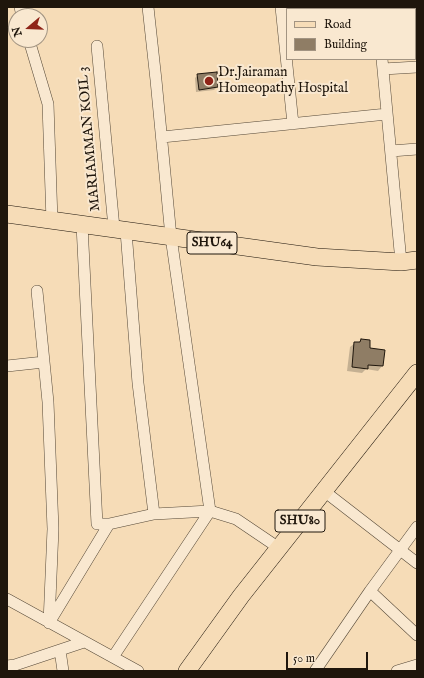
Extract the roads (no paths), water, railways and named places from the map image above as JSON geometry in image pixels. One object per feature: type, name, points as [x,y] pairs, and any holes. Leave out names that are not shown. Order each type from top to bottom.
[{"type":"main road","name":"SHU64","points":[[7,214],[317,257],[409,261]]},
{"type":"main road","name":"SHU80","points":[[187,671],[278,548],[417,373]]},
{"type":"street","points":[[113,657],[210,511],[171,237],[148,7]]},
{"type":"street","points":[[281,7],[286,56]]},
{"type":"street","name":"MARIAMMAN KOIL 3","points":[[96,46],[154,514]]},
{"type":"street","points":[[31,48],[48,104],[52,220]]},
{"type":"street","points":[[286,60],[293,124]]},
{"type":"street","points":[[409,261],[391,151],[383,64],[417,66]]},
{"type":"street","points":[[162,137],[387,114]]},
{"type":"street","points":[[391,151],[417,149]]},
{"type":"street","points":[[82,225],[97,524],[109,524],[154,514],[210,511],[236,519],[278,548]]},
{"type":"street","points":[[37,291],[48,402],[53,529],[49,623]]},
{"type":"street","points":[[7,366],[44,362]]},
{"type":"street","points":[[324,491],[417,563]]},
{"type":"street","points":[[49,623],[109,524]]},
{"type":"street","points":[[315,671],[370,591],[417,527]]},
{"type":"street","points":[[370,591],[417,635]]},
{"type":"street","points":[[7,599],[138,671]]},
{"type":"street","points":[[7,666],[84,642]]},
{"type":"street","points":[[60,650],[63,671]]},
{"type":"street","points":[[397,671],[417,665]]},
{"type":"place","name":"Dr.Jairaman Homeopathy Hospital","points":[[209,81]]}]
